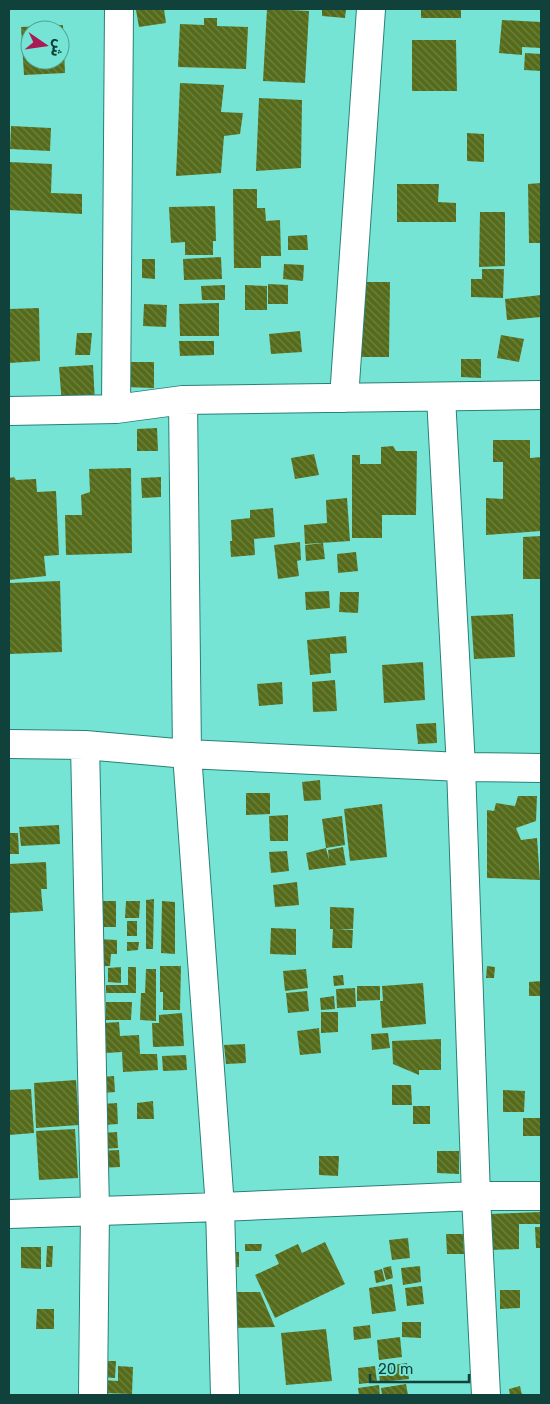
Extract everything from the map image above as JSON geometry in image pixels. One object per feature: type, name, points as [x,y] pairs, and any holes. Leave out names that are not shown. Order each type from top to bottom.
[{"type":"street","points":[[116,409],[119,9]]},
{"type":"street","points":[[344,398],[371,9]]},
{"type":"street","points":[[9,411],[116,409],[183,400],[541,395]]},
{"type":"street","points":[[441,397],[461,767],[476,1196],[486,1395]]},
{"type":"street","points":[[183,400],[187,754],[220,1207],[225,1395]]},
{"type":"street","points":[[9,744],[85,745],[187,754],[461,767],[541,768]]},
{"type":"street","points":[[85,745],[95,1210],[93,1395]]},
{"type":"street","points":[[9,1214],[476,1196],[541,1196]]},
{"type":"building","points":[[164,9],[166,23],[139,27],[136,10]]},
{"type":"building","points":[[267,9],[309,11],[305,83],[263,81]]},
{"type":"building","points":[[322,9],[346,9],[345,18],[322,16]]},
{"type":"building","points":[[421,9],[461,9],[461,18],[421,18]]},
{"type":"building","points":[[204,18],[217,18],[217,26],[248,27],[246,69],[178,67],[180,24],[204,25]]},
{"type":"building","points":[[502,20],[541,22],[541,48],[522,47],[522,55],[499,53]]},
{"type":"building","points":[[412,40],[456,40],[457,91],[412,91]]},
{"type":"building","points":[[525,53],[541,54],[541,71],[524,70]]},
{"type":"building","points":[[24,70],[65,70],[65,73],[24,75]]},
{"type":"building","points":[[180,83],[224,85],[221,112],[243,113],[240,134],[224,136],[221,173],[176,176]]},
{"type":"building","points":[[259,98],[302,100],[301,168],[256,171]]},
{"type":"building","points":[[11,126],[51,128],[50,151],[10,149]]},
{"type":"building","points":[[467,133],[484,134],[484,162],[467,161]]},
{"type":"building","points":[[9,162],[52,164],[51,193],[82,194],[82,214],[9,210]]},
{"type":"building","points":[[541,183],[541,243],[529,243],[528,184]]},
{"type":"building","points":[[397,184],[439,184],[438,202],[456,203],[456,222],[397,222]]},
{"type":"building","points":[[233,189],[257,189],[257,208],[265,208],[266,221],[280,220],[281,256],[261,256],[261,268],[234,268]]},
{"type":"building","points":[[215,206],[216,241],[213,241],[213,255],[185,255],[185,242],[171,243],[169,207]]},
{"type":"building","points":[[480,212],[505,212],[505,266],[479,267]]},
{"type":"building","points":[[307,235],[308,250],[288,250],[288,236]]},
{"type":"building","points":[[221,257],[222,279],[184,280],[183,259]]},
{"type":"building","points":[[142,259],[155,259],[155,279],[142,278]]},
{"type":"building","points":[[284,264],[304,265],[303,281],[283,279]]},
{"type":"building","points":[[482,269],[504,269],[503,298],[471,297],[471,279],[482,279]]},
{"type":"building","points":[[358,282],[390,282],[389,357],[357,357]]},
{"type":"building","points":[[268,284],[288,285],[288,304],[268,304]]},
{"type":"building","points":[[225,285],[225,300],[202,300],[201,286]]},
{"type":"building","points":[[245,285],[267,286],[267,310],[245,310]]},
{"type":"building","points":[[541,295],[541,317],[507,320],[505,299]]},
{"type":"building","points":[[219,303],[219,336],[180,336],[179,304]]},
{"type":"building","points":[[144,304],[167,305],[166,327],[143,326]]},
{"type":"building","points":[[39,308],[40,361],[9,363],[9,309]]},
{"type":"building","points":[[300,331],[302,352],[271,354],[269,334]]},
{"type":"building","points":[[77,333],[92,333],[90,355],[75,355]]},
{"type":"building","points":[[501,335],[524,339],[519,362],[497,358]]},
{"type":"building","points":[[179,341],[214,341],[214,355],[180,356]]},
{"type":"building","points":[[461,359],[481,359],[481,378],[461,377]]},
{"type":"building","points":[[125,362],[154,362],[154,388],[125,387]]},
{"type":"building","points":[[93,365],[95,403],[62,405],[59,367]]},
{"type":"building","points":[[157,428],[158,451],[137,451],[137,429]]},
{"type":"building","points":[[493,440],[530,440],[530,458],[541,457],[541,531],[486,535],[486,498],[503,499],[503,462],[493,462]]},
{"type":"building","points":[[393,446],[396,451],[417,451],[416,515],[382,515],[382,538],[352,538],[352,455],[360,455],[360,464],[381,464],[381,447]]},
{"type":"building","points":[[314,454],[319,475],[295,479],[291,458]]},
{"type":"building","points":[[131,468],[132,553],[66,555],[65,515],[82,515],[81,495],[90,492],[89,469]]},
{"type":"building","points":[[14,477],[16,480],[36,479],[37,492],[56,491],[59,555],[44,556],[46,576],[9,580],[9,478]]},
{"type":"building","points":[[161,477],[161,497],[142,498],[141,478]]},
{"type":"building","points":[[347,498],[350,541],[305,544],[304,525],[327,523],[326,500]]},
{"type":"building","points":[[273,508],[275,537],[254,539],[255,555],[231,557],[231,520],[250,518],[250,510]]},
{"type":"building","points":[[541,536],[541,579],[523,579],[523,537]]},
{"type":"building","points":[[300,542],[301,560],[297,561],[299,576],[278,579],[274,545]]},
{"type":"building","points":[[323,543],[325,559],[306,561],[305,545]]},
{"type":"building","points":[[356,552],[358,571],[338,573],[337,554]]},
{"type":"building","points":[[60,581],[62,652],[9,654],[9,583]]},
{"type":"building","points":[[329,591],[330,608],[306,610],[305,592]]},
{"type":"building","points":[[340,592],[359,592],[358,613],[339,612]]},
{"type":"building","points":[[513,614],[515,657],[474,659],[471,616]]},
{"type":"building","points":[[346,636],[347,653],[330,654],[331,673],[310,675],[307,640]]},
{"type":"building","points":[[423,662],[425,700],[384,703],[382,665]]},
{"type":"building","points":[[335,680],[337,711],[313,712],[312,682]]},
{"type":"building","points":[[282,682],[283,704],[259,706],[257,684]]},
{"type":"building","points":[[436,723],[437,743],[418,744],[416,724]]},
{"type":"building","points":[[320,780],[321,800],[304,801],[302,782]]},
{"type":"building","points":[[246,793],[270,793],[270,814],[246,815]]},
{"type":"building","points":[[518,796],[537,796],[536,821],[516,828],[521,840],[537,838],[540,880],[487,878],[487,810],[494,811],[496,803],[515,806]]},
{"type":"building","points":[[382,804],[387,857],[350,861],[344,809]]},
{"type":"building","points":[[288,815],[288,841],[270,841],[269,816]]},
{"type":"building","points":[[342,816],[345,845],[326,848],[322,819]]},
{"type":"building","points":[[59,825],[60,844],[21,846],[19,827]]},
{"type":"building","points":[[9,833],[18,833],[19,854],[9,854]]},
{"type":"building","points":[[343,847],[346,865],[309,870],[306,853],[326,848],[329,860],[328,850]]},
{"type":"building","points":[[287,851],[289,871],[271,873],[269,852]]},
{"type":"building","points":[[46,862],[47,889],[41,889],[43,911],[9,913],[9,864]]},
{"type":"building","points":[[297,882],[299,905],[275,907],[273,885]]},
{"type":"building","points":[[154,899],[153,949],[146,949],[146,900]]},
{"type":"building","points":[[96,901],[116,901],[116,927],[95,927]]},
{"type":"building","points":[[126,901],[140,901],[139,918],[125,918]]},
{"type":"building","points":[[162,901],[175,902],[175,954],[161,953]]},
{"type":"building","points":[[330,907],[354,908],[353,929],[337,929],[353,930],[352,948],[332,948],[333,929],[330,929]]},
{"type":"building","points":[[127,921],[137,921],[137,936],[127,936]]},
{"type":"building","points":[[271,928],[296,929],[296,955],[270,954]]},
{"type":"building","points":[[97,939],[117,940],[117,954],[111,954],[110,966],[97,966]]},
{"type":"building","points":[[127,942],[139,942],[138,950],[127,951]]},
{"type":"building","points":[[160,966],[181,966],[180,1010],[163,1010],[163,992],[160,992]]},
{"type":"building","points":[[487,966],[495,967],[494,978],[486,978]]},
{"type":"building","points":[[121,967],[121,983],[108,982],[108,968]]},
{"type":"building","points":[[128,967],[136,967],[136,993],[106,993],[106,985],[128,985]]},
{"type":"building","points":[[146,969],[156,969],[156,1021],[140,1020],[141,993],[145,993]]},
{"type":"building","points":[[306,969],[308,988],[285,991],[283,971]]},
{"type":"building","points":[[343,975],[344,985],[334,986],[333,976]]},
{"type":"building","points":[[541,981],[541,996],[529,996],[529,982]]},
{"type":"building","points":[[423,983],[426,1024],[382,1028],[380,1001],[383,1001],[382,986]]},
{"type":"building","points":[[357,986],[380,986],[380,1000],[357,1001]]},
{"type":"building","points":[[355,988],[356,1007],[337,1008],[336,989]]},
{"type":"building","points":[[307,991],[309,1011],[288,1013],[286,993]]},
{"type":"building","points":[[334,996],[335,1009],[321,1010],[320,998]]},
{"type":"building","points":[[106,1002],[132,1002],[131,1020],[106,1020]]},
{"type":"building","points":[[321,1012],[338,1012],[338,1032],[321,1033]]},
{"type":"building","points":[[182,1013],[184,1046],[153,1047],[152,1023],[159,1023],[159,1015]]},
{"type":"building","points":[[119,1022],[120,1036],[139,1035],[140,1054],[157,1054],[158,1070],[123,1072],[122,1052],[106,1053],[104,1023]]},
{"type":"building","points":[[319,1028],[321,1053],[300,1055],[297,1031]]},
{"type":"building","points":[[388,1033],[390,1048],[372,1050],[371,1034]]},
{"type":"building","points":[[441,1039],[441,1070],[419,1070],[419,1075],[393,1064],[392,1041]]},
{"type":"building","points":[[245,1044],[246,1063],[226,1064],[224,1045]]},
{"type":"building","points":[[186,1055],[187,1070],[163,1071],[162,1056]]},
{"type":"building","points":[[114,1076],[115,1092],[102,1093],[101,1077]]},
{"type":"building","points":[[76,1080],[79,1125],[36,1128],[34,1083]]},
{"type":"building","points":[[392,1085],[411,1085],[412,1105],[392,1105]]},
{"type":"building","points":[[31,1089],[34,1133],[9,1135],[9,1090]]},
{"type":"building","points":[[503,1090],[525,1091],[524,1112],[503,1112]]},
{"type":"building","points":[[153,1101],[154,1119],[137,1119],[137,1103]]},
{"type":"building","points":[[117,1103],[118,1124],[104,1125],[102,1104]]},
{"type":"building","points":[[413,1106],[430,1106],[430,1124],[413,1124]]},
{"type":"building","points":[[523,1118],[541,1118],[541,1136],[523,1136]]},
{"type":"building","points":[[75,1129],[78,1178],[39,1180],[36,1131]]},
{"type":"building","points":[[117,1132],[118,1148],[102,1149],[101,1133]]},
{"type":"building","points":[[119,1150],[120,1167],[99,1168],[98,1151]]},
{"type":"building","points":[[437,1151],[459,1151],[459,1174],[437,1173]]},
{"type":"building","points":[[319,1156],[339,1156],[338,1176],[319,1175]]},
{"type":"building","points":[[541,1212],[541,1224],[519,1224],[519,1249],[490,1250],[489,1214]]},
{"type":"building","points":[[535,1227],[541,1227],[541,1248],[536,1248]]},
{"type":"building","points":[[446,1234],[463,1234],[464,1254],[447,1254]]},
{"type":"building","points":[[408,1238],[410,1258],[392,1260],[389,1240]]},
{"type":"building","points":[[325,1242],[345,1284],[275,1318],[255,1275],[279,1264],[275,1255],[298,1244],[302,1253]]},
{"type":"building","points":[[245,1244],[262,1244],[261,1251],[245,1251]]},
{"type":"building","points":[[47,1246],[53,1246],[52,1267],[46,1267]]},
{"type":"building","points":[[21,1247],[41,1247],[41,1269],[21,1268]]},
{"type":"building","points":[[229,1252],[239,1252],[239,1267],[228,1267]]},
{"type":"building","points":[[391,1266],[393,1278],[386,1280],[383,1268]]},
{"type":"building","points":[[420,1266],[421,1282],[403,1285],[401,1268]]},
{"type":"building","points":[[382,1269],[385,1281],[376,1283],[374,1271]]},
{"type":"building","points":[[392,1284],[396,1311],[372,1314],[369,1288]]},
{"type":"building","points":[[422,1286],[424,1304],[407,1306],[405,1288]]},
{"type":"building","points":[[500,1290],[520,1290],[520,1308],[500,1309]]},
{"type":"building","points":[[233,1292],[260,1292],[275,1327],[232,1328]]},
{"type":"building","points":[[37,1309],[54,1309],[54,1329],[36,1329]]},
{"type":"building","points":[[402,1322],[421,1322],[421,1338],[402,1337]]},
{"type":"building","points":[[370,1325],[371,1338],[354,1340],[353,1327]]},
{"type":"building","points":[[326,1329],[332,1381],[286,1385],[281,1333]]},
{"type":"building","points":[[400,1337],[402,1357],[379,1360],[377,1340]]},
{"type":"building","points":[[100,1361],[116,1361],[115,1378],[100,1377]]},
{"type":"building","points":[[407,1363],[409,1379],[380,1382],[378,1367]]},
{"type":"building","points":[[118,1366],[133,1367],[132,1394],[102,1393],[102,1380],[118,1381]]},
{"type":"building","points":[[375,1366],[377,1382],[359,1384],[358,1368]]},
{"type":"building","points":[[406,1384],[408,1395],[382,1395],[381,1388]]},
{"type":"building","points":[[379,1385],[380,1395],[359,1395],[358,1388]]},
{"type":"building","points":[[520,1386],[522,1395],[510,1395],[509,1389]]}]
